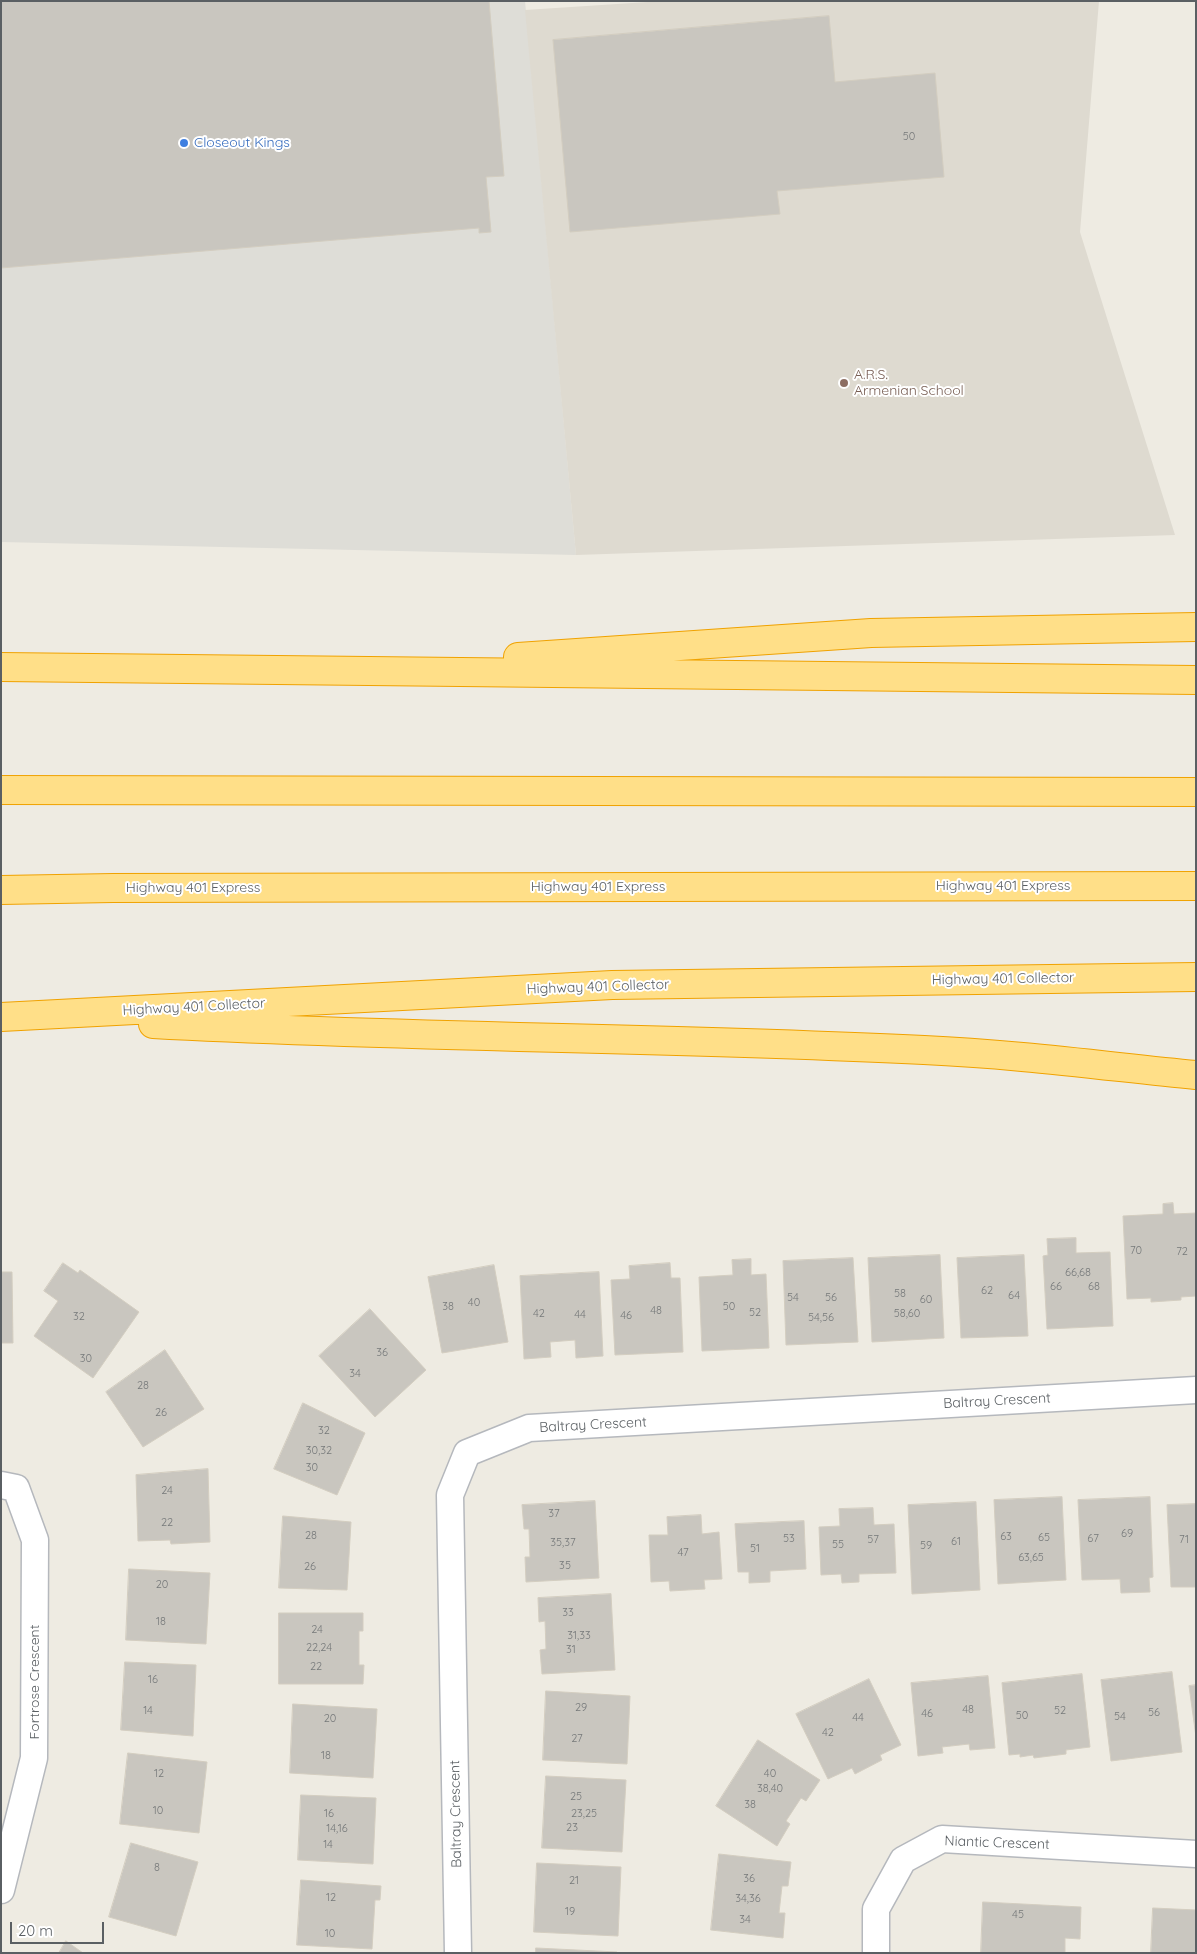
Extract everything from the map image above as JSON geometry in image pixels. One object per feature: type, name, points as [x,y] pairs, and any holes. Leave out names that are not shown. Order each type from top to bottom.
[{"type":"highway","points":[[305,672],[872,633],[1196,627]]},
{"type":"highway","points":[[1,667],[305,672],[1196,680]]},
{"type":"highway","points":[[1,790],[1196,792]]},
{"type":"highway","name":"Highway 401 Express","points":[[1,890],[123,888],[1196,886]]},
{"type":"highway","name":"Highway 401 Collector","points":[[4,1016],[612,985],[1196,977]]},
{"type":"highway","points":[[4,1016],[299,1032],[613,1037],[927,1050],[1196,1075]]},
{"type":"street","name":"Baltray Crescent","points":[[458,1953],[450,1495],[467,1454],[529,1428],[1196,1390]]},
{"type":"street","name":"Fortrose Crescent","points":[[1,1485],[16,1488],[35,1540],[35,1570],[34,1758],[1,1890]]},
{"type":"street","name":"Niantic Crescent","points":[[876,1953],[876,1909],[903,1860],[942,1838],[1196,1854]]},
{"type":"shaded area","points":[[1,1],[525,1],[576,555],[1,542]]},
{"type":"shaded area","name":"A.R.S. Armenian School","points":[[663,1],[1099,1],[1080,232],[1175,535],[576,555],[525,10]]},
{"type":"building","points":[[1,1],[489,1],[504,176],[486,177],[491,232],[479,233],[479,228],[1,268]]},
{"type":"building","points":[[829,16],[835,82],[935,73],[944,177],[777,191],[780,214],[570,232],[553,40]]},
{"type":"building","points":[[1173,1203],[1174,1214],[1196,1213],[1196,1296],[1181,1297],[1181,1300],[1151,1302],[1151,1298],[1127,1299],[1123,1216],[1163,1214],[1163,1204]]},
{"type":"building","points":[[1076,1238],[1076,1253],[1110,1252],[1113,1326],[1047,1329],[1043,1256],[1048,1255],[1047,1239]]},
{"type":"building","points":[[940,1255],[944,1338],[872,1342],[868,1258]]},
{"type":"building","points":[[1024,1255],[1028,1336],[961,1338],[957,1258]]},
{"type":"building","points":[[853,1258],[858,1342],[786,1345],[783,1261]]},
{"type":"building","points":[[751,1259],[751,1275],[766,1274],[769,1348],[702,1351],[699,1277],[733,1275],[732,1260]]},
{"type":"building","points":[[63,1263],[78,1273],[80,1270],[139,1312],[93,1378],[34,1336],[58,1301],[44,1291]]},
{"type":"building","points":[[670,1263],[671,1278],[680,1278],[683,1352],[615,1355],[611,1280],[630,1279],[629,1266]]},
{"type":"building","points":[[494,1265],[508,1342],[442,1353],[428,1277]]},
{"type":"building","points":[[1,1272],[12,1272],[13,1343],[1,1343]]},
{"type":"building","points":[[599,1272],[603,1356],[576,1358],[575,1340],[550,1342],[551,1357],[524,1359],[520,1276]]},
{"type":"building","points":[[370,1309],[426,1370],[375,1417],[319,1356]]},
{"type":"building","points":[[165,1350],[204,1409],[143,1447],[106,1392]]},
{"type":"building","points":[[303,1403],[365,1433],[337,1495],[274,1469]]},
{"type":"building","points":[[208,1469],[210,1542],[171,1544],[170,1540],[138,1541],[136,1475]]},
{"type":"building","points":[[1062,1497],[1066,1580],[998,1584],[994,1500]]},
{"type":"building","points":[[1150,1497],[1153,1577],[1149,1578],[1150,1592],[1121,1593],[1120,1579],[1082,1580],[1078,1500]]},
{"type":"building","points":[[595,1501],[599,1578],[526,1582],[525,1557],[530,1557],[529,1529],[524,1529],[522,1505]]},
{"type":"building","points":[[976,1502],[980,1590],[912,1594],[908,1505]]},
{"type":"building","points":[[1196,1504],[1196,1587],[1171,1587],[1167,1505]]},
{"type":"building","points":[[873,1508],[874,1525],[894,1524],[896,1573],[859,1574],[859,1582],[842,1583],[841,1574],[821,1575],[819,1527],[840,1526],[839,1509]]},
{"type":"building","points":[[701,1515],[702,1534],[719,1532],[722,1579],[704,1580],[705,1589],[670,1591],[669,1581],[651,1582],[649,1535],[668,1535],[667,1517]]},
{"type":"building","points":[[283,1516],[351,1522],[347,1590],[279,1588]]},
{"type":"building","points":[[804,1521],[806,1569],[770,1571],[770,1582],[749,1583],[749,1572],[738,1572],[735,1524]]},
{"type":"building","points":[[129,1569],[210,1573],[206,1644],[126,1640]]},
{"type":"building","points":[[611,1594],[615,1670],[542,1674],[540,1650],[546,1649],[545,1621],[539,1622],[538,1598]]},
{"type":"building","points":[[279,1613],[363,1613],[363,1631],[359,1631],[359,1665],[364,1665],[363,1684],[279,1684]]},
{"type":"building","points":[[125,1662],[196,1665],[193,1736],[121,1730]]},
{"type":"building","points":[[1172,1672],[1182,1752],[1111,1761],[1101,1680]]},
{"type":"building","points":[[1082,1674],[1090,1747],[1066,1750],[1066,1754],[1034,1758],[1033,1755],[1020,1757],[1020,1754],[1009,1755],[1002,1683]]},
{"type":"building","points":[[988,1676],[995,1748],[970,1750],[969,1744],[942,1747],[943,1753],[918,1756],[911,1683]]},
{"type":"building","points":[[869,1679],[901,1745],[880,1755],[882,1760],[855,1774],[852,1768],[828,1779],[796,1714]]},
{"type":"building","points":[[1196,1685],[1196,1737],[1189,1686]]},
{"type":"building","points":[[546,1691],[630,1696],[627,1764],[543,1760]]},
{"type":"building","points":[[293,1704],[377,1709],[373,1778],[290,1773]]},
{"type":"building","points":[[758,1740],[820,1780],[806,1801],[801,1798],[786,1821],[790,1824],[777,1846],[716,1806]]},
{"type":"building","points":[[128,1753],[207,1762],[199,1833],[120,1824]]},
{"type":"building","points":[[546,1776],[626,1780],[622,1852],[542,1848]]},
{"type":"building","points":[[301,1795],[376,1798],[373,1864],[298,1860]]},
{"type":"building","points":[[131,1843],[198,1862],[176,1936],[109,1917]]},
{"type":"building","points":[[719,1854],[791,1862],[788,1886],[782,1886],[779,1913],[785,1913],[783,1938],[711,1930]]},
{"type":"building","points":[[537,1863],[621,1867],[618,1936],[534,1932]]},
{"type":"building","points":[[301,1880],[381,1886],[380,1900],[375,1900],[372,1949],[297,1945]]},
{"type":"building","points":[[983,1902],[1081,1907],[1080,1939],[1065,1938],[1065,1953],[981,1953]]},
{"type":"building","points":[[1153,1908],[1196,1910],[1196,1953],[1151,1953]]},
{"type":"building","points":[[66,1941],[83,1953],[59,1953]]},
{"type":"building","points":[[536,1948],[617,1952],[617,1953],[536,1953]]},
{"type":"place","name":"Closeout Kings","points":[[184,143]]},
{"type":"place","name":"A.R.S. Armenian School","points":[[844,383]]}]
